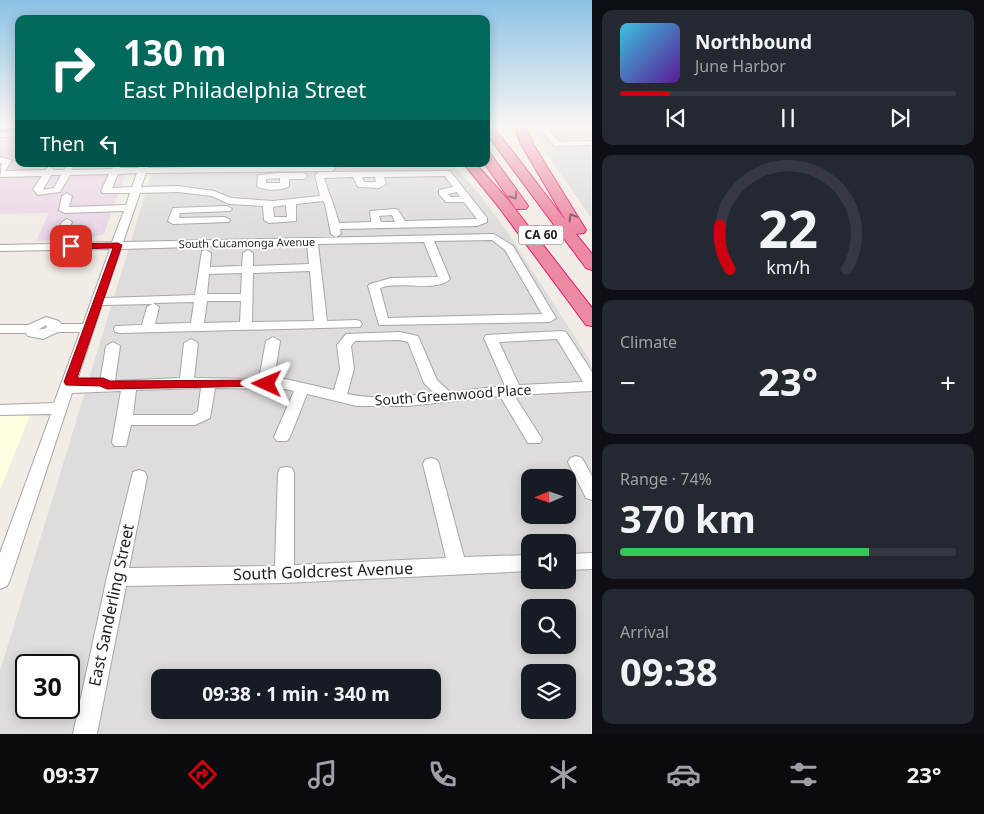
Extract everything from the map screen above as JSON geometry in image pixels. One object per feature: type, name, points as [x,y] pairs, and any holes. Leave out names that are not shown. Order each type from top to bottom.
[{"type":"highway","name":"CA 60","points":[[512,159],[590,263]]},
{"type":"highway","points":[[537,159],[587,242],[590,263]]},
{"type":"highway","name":"CA 60","points":[[490,162],[548,246],[592,319]]},
{"type":"highway","points":[[473,167],[503,203],[592,319]]},
{"type":"street","points":[[0,160],[8,160],[0,174]]},
{"type":"street","points":[[51,167],[38,189],[41,193],[57,190],[69,167]]},
{"type":"street","points":[[0,174],[66,173],[144,167],[0,580]]},
{"type":"street","points":[[262,167],[316,169],[394,167]]},
{"type":"street","points":[[116,168],[106,191],[197,190],[214,194],[229,205]]},
{"type":"street","points":[[316,169],[325,198],[330,204],[338,241]]},
{"type":"street","points":[[285,176],[316,169],[356,174],[447,173],[483,220],[482,222],[402,226],[335,226]]},
{"type":"street","points":[[459,189],[442,192],[449,200],[467,199]]},
{"type":"street","points":[[68,196],[64,210],[130,208]]},
{"type":"street","points":[[225,220],[173,221],[176,210],[229,205],[291,203],[325,198]]},
{"type":"street","points":[[268,204],[269,220],[289,220],[292,219],[291,203]]},
{"type":"street","points":[[223,233],[229,205]]},
{"type":"street","points":[[376,226],[373,213],[395,212],[402,226]]},
{"type":"street","points":[[55,247],[67,222]]},
{"type":"street","name":"South Cucamonga Avenue","points":[[0,248],[118,245],[313,246],[338,241],[494,237],[509,248],[550,318],[383,322],[374,286],[382,281],[434,282],[444,279],[428,239]]},
{"type":"street","points":[[313,246],[321,324]]},
{"type":"street","points":[[246,326],[248,253]]},
{"type":"street","points":[[197,327],[206,254]]},
{"type":"street","points":[[204,271],[315,267]]},
{"type":"street","points":[[98,302],[247,297]]},
{"type":"street","points":[[148,328],[153,307]]},
{"type":"street","points":[[120,329],[356,324]]},
{"type":"street","points":[[0,330],[32,329],[33,333],[39,335],[47,334],[55,328],[89,328]]},
{"type":"street","points":[[534,439],[509,390],[491,338],[561,335],[592,385]]},
{"type":"street","points":[[339,396],[347,369],[344,345],[350,337],[400,336],[413,339],[431,384],[447,397]]},
{"type":"street","points":[[267,384],[266,375],[273,341]]},
{"type":"street","points":[[186,383],[191,344]]},
{"type":"street","points":[[107,385],[113,346]]},
{"type":"street","points":[[125,420],[195,420],[205,414],[209,383]]},
{"type":"street","points":[[120,442],[125,420],[129,384]]},
{"type":"street","name":"South Greenwood Place","points":[[69,385],[101,388],[107,385],[129,384],[285,384],[357,401],[408,401],[509,390],[592,385]]},
{"type":"street","points":[[282,437],[302,388]]},
{"type":"street","points":[[0,410],[60,408]]},
{"type":"street","points":[[576,462],[592,493]]},
{"type":"street","points":[[431,464],[457,565]]},
{"type":"street","points":[[284,574],[286,473]]},
{"type":"street","name":"East Sanderling Street","points":[[85,734],[116,577],[139,477]]},
{"type":"street","points":[[576,562],[592,561]]},
{"type":"street","name":"South Goldcrest Avenue","points":[[116,577],[284,574],[521,563]]},
{"type":"shaded area","points":[[0,159],[15,159],[15,167],[128,167],[104,234],[90,238],[36,241],[49,213],[0,214]]},
{"type":"shaded area","points":[[551,159],[591,159],[591,218]]},
{"type":"shaded area","points":[[154,167],[456,168],[152,172]]},
{"type":"shaded area","points":[[456,168],[480,195],[508,233],[591,362],[591,734],[0,734],[0,671],[152,172]]},
{"type":"shaded area","points":[[31,413],[0,490],[0,415]]},
{"type":"route","points":[[71,246],[118,245],[70,382],[103,382],[107,385],[199,382],[267,384]]}]
